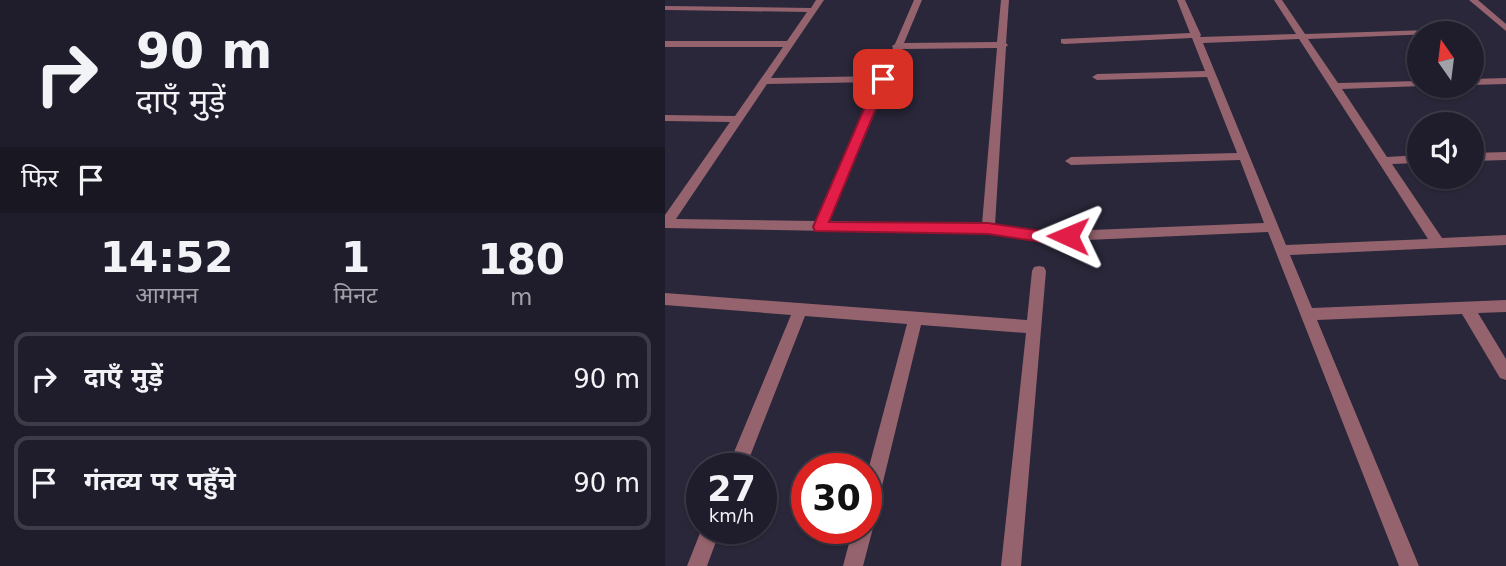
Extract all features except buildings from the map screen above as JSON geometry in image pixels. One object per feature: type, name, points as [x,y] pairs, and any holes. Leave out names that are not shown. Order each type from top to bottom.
[{"type":"street","points":[[666,223],[820,0]]},
{"type":"street","points":[[820,227],[918,0]]},
{"type":"street","points":[[988,229],[1004,45],[1005,0]]},
{"type":"street","points":[[1181,0],[1305,314],[1409,566]]},
{"type":"street","points":[[1278,0],[1438,243]]},
{"type":"street","points":[[1473,0],[1506,28]]},
{"type":"street","points":[[669,6],[813,10]]},
{"type":"street","points":[[1065,40],[1407,33]]},
{"type":"street","points":[[665,44],[789,44]]},
{"type":"street","points":[[896,46],[1004,45]]},
{"type":"street","points":[[1097,77],[1212,74]]},
{"type":"street","points":[[765,81],[883,79]]},
{"type":"street","points":[[1484,82],[1506,81]]},
{"type":"street","points":[[1333,86],[1407,84]]},
{"type":"street","points":[[665,118],[738,119]]},
{"type":"street","points":[[1071,161],[1244,156]]},
{"type":"street","points":[[1484,157],[1506,156]]},
{"type":"street","points":[[1383,161],[1407,160]]},
{"type":"street","points":[[666,223],[988,229],[1042,237],[1272,227]]},
{"type":"street","points":[[1281,250],[1506,240]]},
{"type":"street","points":[[1011,566],[1031,327],[1039,271]]},
{"type":"street","points":[[665,314],[670,299],[1031,327]]},
{"type":"street","points":[[1305,314],[1506,306]]},
{"type":"street","points":[[1465,307],[1506,373]]},
{"type":"street","points":[[742,453],[800,310]]},
{"type":"street","points":[[881,453],[915,320]]},
{"type":"street","points":[[697,566],[706,544]]},
{"type":"street","points":[[853,566],[859,544]]},
{"type":"route","points":[[883,79],[820,227],[988,229],[1042,237],[1068,236]]}]
